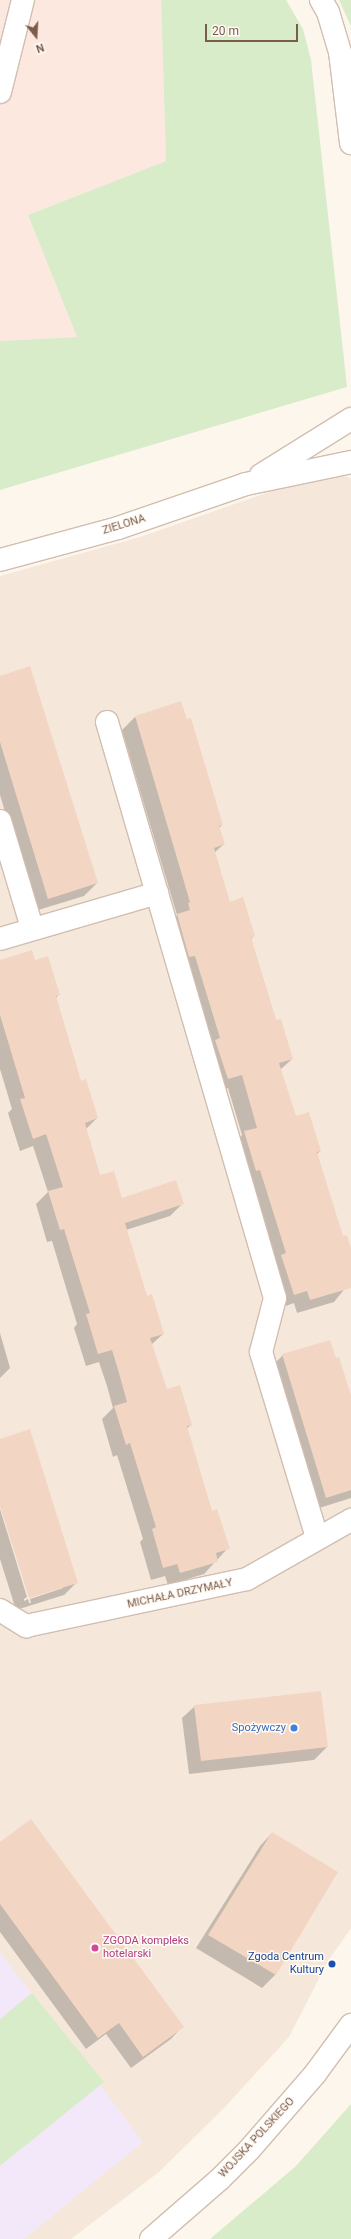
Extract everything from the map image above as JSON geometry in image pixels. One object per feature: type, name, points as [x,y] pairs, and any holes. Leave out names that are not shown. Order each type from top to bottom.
[{"type":"street","points":[[0,92],[23,0]]},
{"type":"street","points":[[322,0],[328,12],[340,52],[351,143]]},
{"type":"street","name":"ZIELONA","points":[[246,484],[351,418]]},
{"type":"street","name":"ZIELONA","points":[[0,560],[118,528],[246,484],[351,462]]},
{"type":"street","points":[[107,722],[275,1298],[261,1352],[317,1538]]},
{"type":"street","points":[[0,820],[32,928]]},
{"type":"street","points":[[0,939],[32,928],[157,893]]},
{"type":"street","name":"MICHAŁA DRZYMAŁY","points":[[0,1610],[26,1626],[247,1579],[351,1520]]},
{"type":"street","name":"WOJSKA POLSKIEGO","points":[[151,2239],[220,2179],[249,2150],[315,2074],[351,2024]]},
{"type":"shaded area","points":[[0,0],[161,0],[166,161],[28,215],[77,337],[0,341]]},
{"type":"shaded area","points":[[339,475],[351,478],[351,1928],[328,1961],[289,2037],[225,2107],[159,2172],[71,2239],[0,2239],[0,576],[140,537],[292,484]]},
{"type":"shaded area","points":[[0,1952],[143,2142],[24,2239],[0,2239]]},
{"type":"green space","points":[[161,0],[286,0],[303,29],[311,60],[347,387],[0,490],[0,341],[77,337],[28,215],[166,161]]},
{"type":"green space","points":[[339,0],[351,0],[351,26]]},
{"type":"green space","points":[[32,1993],[104,2082],[0,2166],[0,2019]]},
{"type":"green space","points":[[351,2104],[351,2239],[210,2239],[296,2166]]},
{"type":"building","points":[[30,666],[98,883],[48,899],[0,742],[0,676]]},
{"type":"building","points":[[181,701],[187,719],[191,718],[223,825],[219,826],[225,844],[214,848],[230,902],[243,897],[255,936],[251,938],[276,1020],[281,1019],[293,1059],[279,1063],[296,1116],[309,1112],[321,1151],[317,1152],[343,1236],[347,1235],[351,1248],[351,1288],[310,1300],[307,1291],[294,1295],[281,1255],[286,1253],[260,1170],[256,1171],[244,1131],[257,1128],[242,1075],[228,1079],[215,1040],[220,1038],[195,956],[189,957],[177,914],[190,910],[188,903],[190,902],[135,716]]},
{"type":"building","points":[[32,950],[35,960],[48,956],[60,995],[56,996],[81,1081],[86,1079],[98,1118],[85,1123],[100,1175],[114,1171],[122,1198],[176,1180],[184,1204],[125,1223],[147,1296],[152,1294],[164,1334],[150,1338],[167,1389],[180,1385],[192,1425],[187,1426],[212,1511],[217,1509],[230,1549],[216,1553],[218,1562],[180,1573],[177,1564],[163,1568],[152,1529],[156,1527],[130,1443],[126,1445],[114,1406],[127,1402],[119,1373],[112,1350],[98,1354],[86,1314],[90,1313],[64,1229],[60,1230],[48,1191],[63,1187],[46,1134],[33,1139],[20,1099],[25,1098],[0,1015],[0,960]]},
{"type":"building","points":[[330,1340],[336,1358],[339,1357],[351,1395],[351,1490],[326,1498],[282,1354]]},
{"type":"building","points":[[30,1429],[78,1583],[29,1598],[0,1506],[0,1439]]},
{"type":"building","points":[[321,1691],[328,1747],[201,1761],[194,1705]]},
{"type":"building","name":"ZGODA kompleks hotelarski","points":[[31,1819],[184,2027],[143,2057],[119,2023],[98,2038],[0,1904],[0,1842]]},
{"type":"building","points":[[272,1832],[338,1872],[276,1975],[208,1935]]},
{"type":"place","name":"Spożywczy","points":[[294,1728]]},
{"type":"place","name":"ZGODA kompleks hotelarski","points":[[95,1948]]},
{"type":"place","name":"Zgoda Centrum Kultury","points":[[332,1964]]}]
